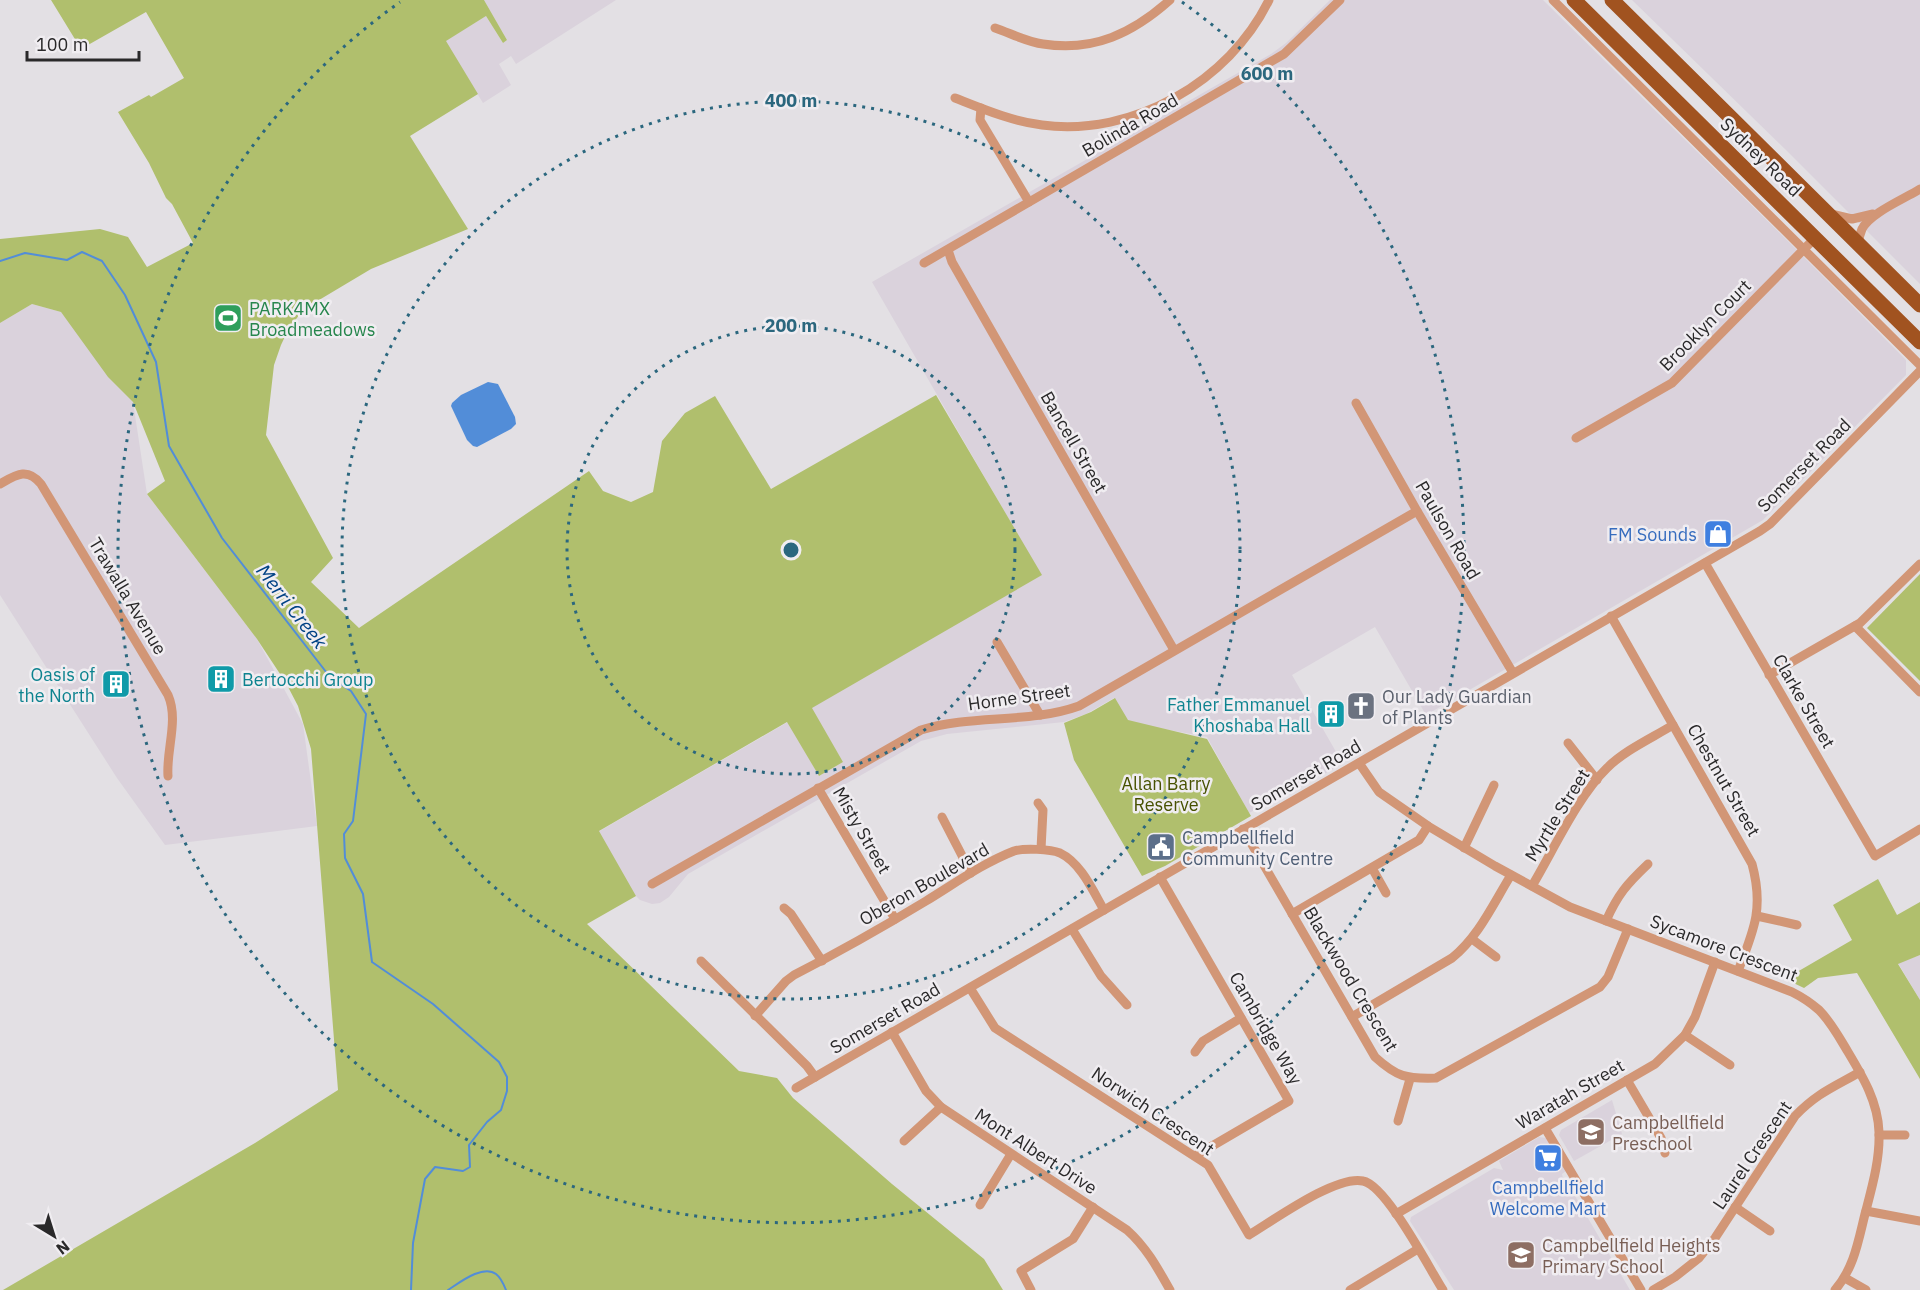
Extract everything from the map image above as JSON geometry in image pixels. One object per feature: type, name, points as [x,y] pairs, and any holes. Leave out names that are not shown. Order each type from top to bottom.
[{"type":"highway","name":"Sydney Road","points":[[1574,0],[1644,69],[1810,243],[1920,342]]},
{"type":"highway","name":"Sydney Road","points":[[1612,0],[1920,305]]},
{"type":"street","points":[[995,28],[1042,44],[1072,45],[1100,41],[1122,34],[1143,22],[1170,0]]},
{"type":"street","points":[[955,98],[1003,117],[1042,125],[1070,127],[1106,123],[1167,103],[1204,78],[1233,51],[1262,14],[1269,0]]},
{"type":"street","name":"Bolinda Road","points":[[924,263],[1284,54],[1340,0]]},
{"type":"street","name":"Sydney Road","points":[[1553,0],[1632,80],[1810,243],[1920,365]]},
{"type":"street","points":[[1632,80],[1644,69]]},
{"type":"street","points":[[981,108],[980,120],[1029,202]]},
{"type":"street","points":[[1858,243],[1861,230],[1866,224],[1920,189]]},
{"type":"street","points":[[1826,212],[1845,218],[1858,219],[1886,209]]},
{"type":"street","name":"Brooklyn Court","points":[[1576,438],[1672,383],[1810,243]]},
{"type":"street","name":"Bancell Street","points":[[948,249],[952,263],[1174,650]]},
{"type":"street","name":"Sydney Road","points":[[1895,338],[1908,343],[1920,342]]},
{"type":"street","name":"Somerset Road","points":[[796,1088],[1770,524],[1920,370]]},
{"type":"street","name":"Paulson Road","points":[[1356,403],[1513,674]]},
{"type":"street","name":"Trawalla Avenue","points":[[0,484],[15,475],[24,473],[32,475],[41,484],[168,696],[173,713],[168,776]]},
{"type":"street","name":"Horne Street","points":[[652,884],[921,730],[940,725],[1060,712],[1079,706],[1417,511]]},
{"type":"street","name":"Clarke Street","points":[[1705,563],[1875,856],[1920,829]]},
{"type":"street","points":[[1769,675],[1866,619],[1920,564]]},
{"type":"street","name":"Chestnut Street","points":[[1611,616],[1749,858],[1757,881],[1757,916],[1738,970]]},
{"type":"street","points":[[1855,627],[1920,692]]},
{"type":"street","points":[[997,642],[1040,715]]},
{"type":"street","name":"Myrtle Street","points":[[1532,886],[1597,780],[1616,760],[1673,725]]},
{"type":"street","points":[[1568,743],[1597,780]]},
{"type":"street","name":"Sycamore Crescent","points":[[1359,763],[1380,792],[1428,826],[1570,907],[1792,992],[1818,1009],[1835,1029],[1860,1072],[1874,1102],[1879,1135],[1876,1168],[1855,1256],[1845,1278],[1835,1290]]},
{"type":"street","points":[[1464,848],[1494,785]]},
{"type":"street","name":"Misty Street","points":[[818,788],[895,919]]},
{"type":"street","points":[[1038,803],[1043,810],[1041,849]]},
{"type":"street","points":[[942,818],[971,873]]},
{"type":"street","points":[[1292,914],[1419,840],[1428,826]]},
{"type":"street","name":"Blackwood Crescent","points":[[1243,829],[1375,1057],[1386,1067],[1410,1079]]},
{"type":"street","name":"Oberon Boulevard","points":[[755,1016],[786,981],[971,873],[1016,850],[1041,849],[1061,854],[1075,865],[1104,910]]},
{"type":"street","points":[[1606,921],[1616,898],[1648,864]]},
{"type":"street","points":[[1372,868],[1386,893]]},
{"type":"street","points":[[1352,1017],[1452,958],[1472,939],[1511,875]]},
{"type":"street","name":"Cambridge Way","points":[[1160,877],[1289,1101],[1195,1156]]},
{"type":"street","points":[[784,908],[791,914],[822,961]]},
{"type":"street","points":[[1757,916],[1797,925]]},
{"type":"street","points":[[1072,929],[1101,976],[1127,1005]]},
{"type":"street","points":[[1398,1121],[1410,1079],[1436,1078],[1600,987],[1608,977],[1628,929]]},
{"type":"street","points":[[1472,939],[1496,957]]},
{"type":"street","points":[[701,961],[807,1066],[815,1077]]},
{"type":"street","name":"Waratah Street","points":[[1396,1214],[1655,1064],[1685,1035],[1695,1017],[1715,962]]},
{"type":"street","name":"Norwich Crescent","points":[[970,988],[995,1028],[1208,1165],[1249,1234],[1330,1186],[1351,1180],[1364,1180],[1374,1185],[1396,1214]]},
{"type":"street","points":[[1195,1052],[1203,1041],[1241,1018]]},
{"type":"street","name":"Mont Albert Drive","points":[[892,1032],[926,1091],[940,1107],[1127,1230],[1149,1253],[1167,1289]]},
{"type":"street","points":[[1685,1035],[1730,1065]]},
{"type":"street","name":"Laurel Crescent","points":[[1653,1290],[1675,1277],[1699,1258],[1715,1238],[1795,1116],[1827,1089],[1860,1072]]},
{"type":"street","points":[[1627,1080],[1661,1138],[1665,1153]]},
{"type":"street","points":[[904,1141],[940,1107]]},
{"type":"street","points":[[1545,1128],[1641,1290]]},
{"type":"street","points":[[1879,1135],[1905,1135]]},
{"type":"street","points":[[980,1205],[1011,1154]]},
{"type":"street","points":[[1031,1290],[1021,1271],[1073,1239],[1093,1207]]},
{"type":"street","points":[[1735,1207],[1770,1231]]},
{"type":"street","points":[[1866,1211],[1920,1221]]},
{"type":"street","points":[[1396,1214],[1443,1290]]},
{"type":"street","points":[[1350,1290],[1418,1250]]},
{"type":"street","points":[[1845,1278],[1866,1290]]},
{"type":"shaded area","points":[[484,0],[616,0],[516,64],[511,56],[499,64],[511,85],[483,103],[445,41],[486,16],[503,43],[507,40]]},
{"type":"shaded area","points":[[1330,0],[1543,0],[1906,360],[1906,375],[1763,520],[1426,715],[1375,627],[1292,675],[1343,764],[1249,813],[1207,737],[1126,722],[1114,698],[1086,714],[1064,722],[947,734],[921,741],[688,874],[669,897],[660,903],[652,904],[640,900],[634,894],[598,832],[788,722],[819,776],[843,762],[811,708],[1041,575],[872,282],[1271,54],[1286,43]]},
{"type":"shaded area","points":[[1632,0],[1920,0],[1920,284],[1785,149]]},
{"type":"shaded area","points":[[32,304],[61,312],[133,402],[147,494],[257,639],[303,724],[317,826],[165,845],[117,778],[0,595],[0,323]]},
{"type":"shaded area","points":[[1920,955],[1920,1000],[1898,963]]},
{"type":"shaded area","name":"Campbellfield Preschool","points":[[1612,1100],[1622,1134],[1574,1161],[1559,1135],[1561,1130]]},
{"type":"shaded area","name":"Campbellfield Heights Primary School","points":[[1539,1137],[1546,1138],[1566,1171],[1562,1174],[1564,1182],[1568,1184],[1630,1290],[1454,1290],[1410,1221],[1411,1217],[1494,1168],[1503,1170],[1499,1161]]},
{"type":"green space","points":[[51,0],[484,0],[507,40],[503,43],[486,16],[446,41],[478,94],[410,136],[468,229],[371,269],[304,309],[289,328],[274,365],[266,435],[333,558],[311,582],[359,628],[589,471],[603,491],[631,502],[653,492],[662,441],[685,413],[715,396],[771,489],[936,395],[1042,575],[812,708],[843,762],[819,776],[787,722],[599,831],[636,896],[587,924],[739,1071],[777,1078],[793,1098],[892,1184],[984,1259],[1003,1290],[3,1290],[255,1143],[338,1090],[311,749],[298,706],[257,639],[147,494],[165,481],[133,402],[108,377],[61,312],[32,304],[0,323],[0,239],[100,229],[128,237],[147,267],[193,243],[118,112],[184,78],[146,12],[81,49]]},
{"type":"green space","points":[[1920,574],[1920,681],[1867,628]]},
{"type":"green space","name":"Allan Barry Reserve","points":[[1115,698],[1128,720],[1207,739],[1251,816],[1165,866],[1142,876],[1074,760],[1064,723],[1091,712]]},
{"type":"green space","points":[[1878,879],[1897,915],[1920,902],[1920,955],[1898,964],[1920,1000],[1920,1079],[1857,973],[1818,978],[1804,988],[1785,979],[1852,940],[1833,905]]},
{"type":"water","points":[[488,382],[498,384],[515,417],[516,424],[477,447],[467,440],[451,406],[461,395]]},
{"type":"waterway","name":"Merri Creek","points":[[0,261],[25,253],[67,260],[82,252],[102,261],[125,295],[156,362],[169,446],[222,538],[330,677],[351,691],[366,714],[353,821],[344,834],[345,858],[363,894],[372,962],[433,1004],[499,1062],[507,1077],[507,1091],[501,1110],[487,1122],[469,1145],[470,1167],[463,1171],[435,1167],[425,1179],[413,1243],[411,1290]]},
{"type":"waterway","name":"Merri Creek","points":[[448,1290],[471,1276],[485,1271],[496,1274],[506,1290]]},
{"type":"place","name":"PARK4MX Broadmeadows","points":[[228,318]]},
{"type":"place","name":"FM Sounds","points":[[1718,534]]},
{"type":"place","name":"Bertocchi Group","points":[[221,679]]},
{"type":"place","name":"Oasis of the North","points":[[116,684]]},
{"type":"place","name":"Our Lady Guardian of Plants","points":[[1361,706]]},
{"type":"place","name":"Father Emmanuel Khoshaba Hall","points":[[1331,714]]},
{"type":"place","name":"Campbellfield Community Centre","points":[[1161,847]]},
{"type":"place","name":"Campbellfield Preschool","points":[[1591,1132]]},
{"type":"place","name":"Campbellfield Welcome Mart","points":[[1548,1158]]},
{"type":"place","name":"Campbellfield Heights Primary School","points":[[1521,1255]]}]
